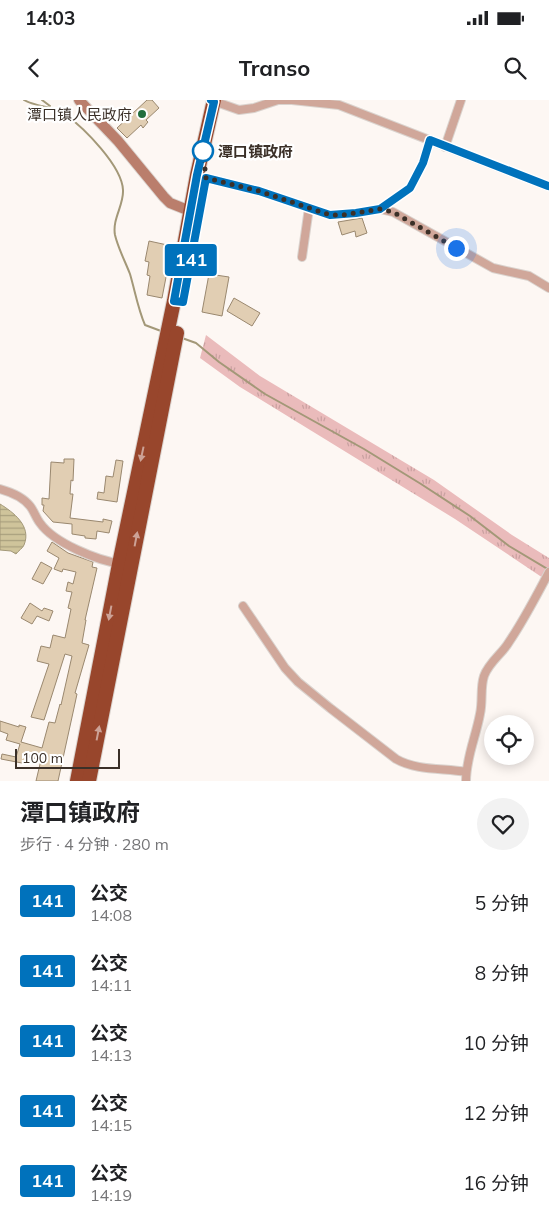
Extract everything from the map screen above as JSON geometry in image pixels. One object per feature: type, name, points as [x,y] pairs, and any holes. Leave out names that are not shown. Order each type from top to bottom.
[{"type":"highway","points":[[177,308],[190,210],[217,101]]},
{"type":"highway","points":[[77,781],[125,564],[177,308],[206,178],[217,101]]},
{"type":"highway","points":[[89,781],[125,564]]},
{"type":"street","points":[[78,100],[118,141],[164,197],[177,207],[190,210]]},
{"type":"street","points":[[217,101],[239,110],[254,108],[278,100],[340,102],[430,140],[548,186]]},
{"type":"street","points":[[445,146],[461,100]]},
{"type":"street","points":[[380,209],[410,188],[423,163],[430,140]]},
{"type":"street","points":[[206,178],[259,191],[330,215],[343,215],[380,209],[393,212],[493,268],[529,276],[549,288]]},
{"type":"street","points":[[302,257],[309,208]]},
{"type":"street","points":[[0,489],[16,494],[25,501],[48,531],[73,548],[95,558],[125,564]]},
{"type":"street","points":[[466,781],[474,731],[480,714],[484,675],[510,642],[549,572]]},
{"type":"street","points":[[243,606],[285,668],[323,702],[396,759],[406,765],[416,767],[466,772]]},
{"type":"green space","points":[[206,335],[260,376],[434,480],[512,535],[549,558],[549,582],[455,519],[240,387],[200,358]]},
{"type":"shaded area","points":[[0,504],[20,520],[25,532],[24,545],[16,554],[11,551],[0,550]]},
{"type":"building","name":"潭口镇人民政府","points":[[147,100],[152,100],[159,108],[146,120],[148,122],[143,128],[141,125],[127,138],[117,128]]},
{"type":"building","points":[[362,218],[367,233],[356,237],[355,231],[342,235],[338,222]]},
{"type":"building","points":[[149,241],[172,246],[162,298],[147,295],[150,276],[147,275],[149,262],[145,261]]},
{"type":"building","points":[[209,274],[229,277],[222,316],[202,312]]},
{"type":"building","points":[[234,298],[260,313],[252,326],[227,311]]},
{"type":"building","points":[[64,459],[74,459],[73,481],[71,480],[70,494],[73,494],[70,518],[103,522],[103,519],[112,521],[109,533],[97,531],[96,539],[72,534],[72,524],[53,522],[43,511],[42,498],[49,499],[51,462],[64,463]]},
{"type":"building","points":[[116,460],[123,461],[117,502],[97,499],[98,492],[104,493],[106,476],[113,477]]},
{"type":"building","points":[[52,542],[68,553],[93,562],[92,567],[97,568],[85,620],[82,643],[89,645],[75,693],[77,694],[58,781],[36,781],[41,760],[29,757],[27,764],[1,759],[2,754],[16,757],[20,744],[6,740],[8,734],[0,731],[0,721],[19,727],[19,725],[26,727],[21,742],[42,748],[49,722],[55,723],[61,705],[72,656],[65,654],[44,720],[31,717],[49,664],[37,661],[41,646],[50,648],[53,635],[65,638],[71,609],[68,608],[72,592],[66,591],[68,582],[73,584],[76,572],[63,569],[62,572],[54,569],[59,558],[47,551]]},
{"type":"building","points":[[41,562],[52,568],[43,584],[32,579]]},
{"type":"building","points":[[30,603],[42,611],[44,608],[53,611],[49,621],[37,616],[32,624],[21,618]]},
{"type":"waterway","points":[[24,100],[66,115],[92,138],[116,170],[123,190],[122,201],[115,223],[116,240],[130,274],[145,325],[161,331]]},
{"type":"waterway","points":[[42,100],[50,106]]},
{"type":"waterway","points":[[182,338],[196,343],[219,362],[265,394],[364,449],[421,484],[470,516],[509,546],[549,570]]},
{"type":"bus line","name":"141","points":[[211,100],[214,102],[197,175],[174,301],[183,302],[206,178],[259,191],[330,215],[343,215],[380,209],[410,188],[423,163],[430,140],[548,186]]},
{"type":"place","name":"潭口镇人民政府","points":[[142,114]]},
{"type":"place","name":"潭口镇政府","points":[[203,151]]},
{"type":"route","points":[[203,151],[206,178],[259,191],[330,215],[343,215],[380,209],[393,212],[456,248]]}]
